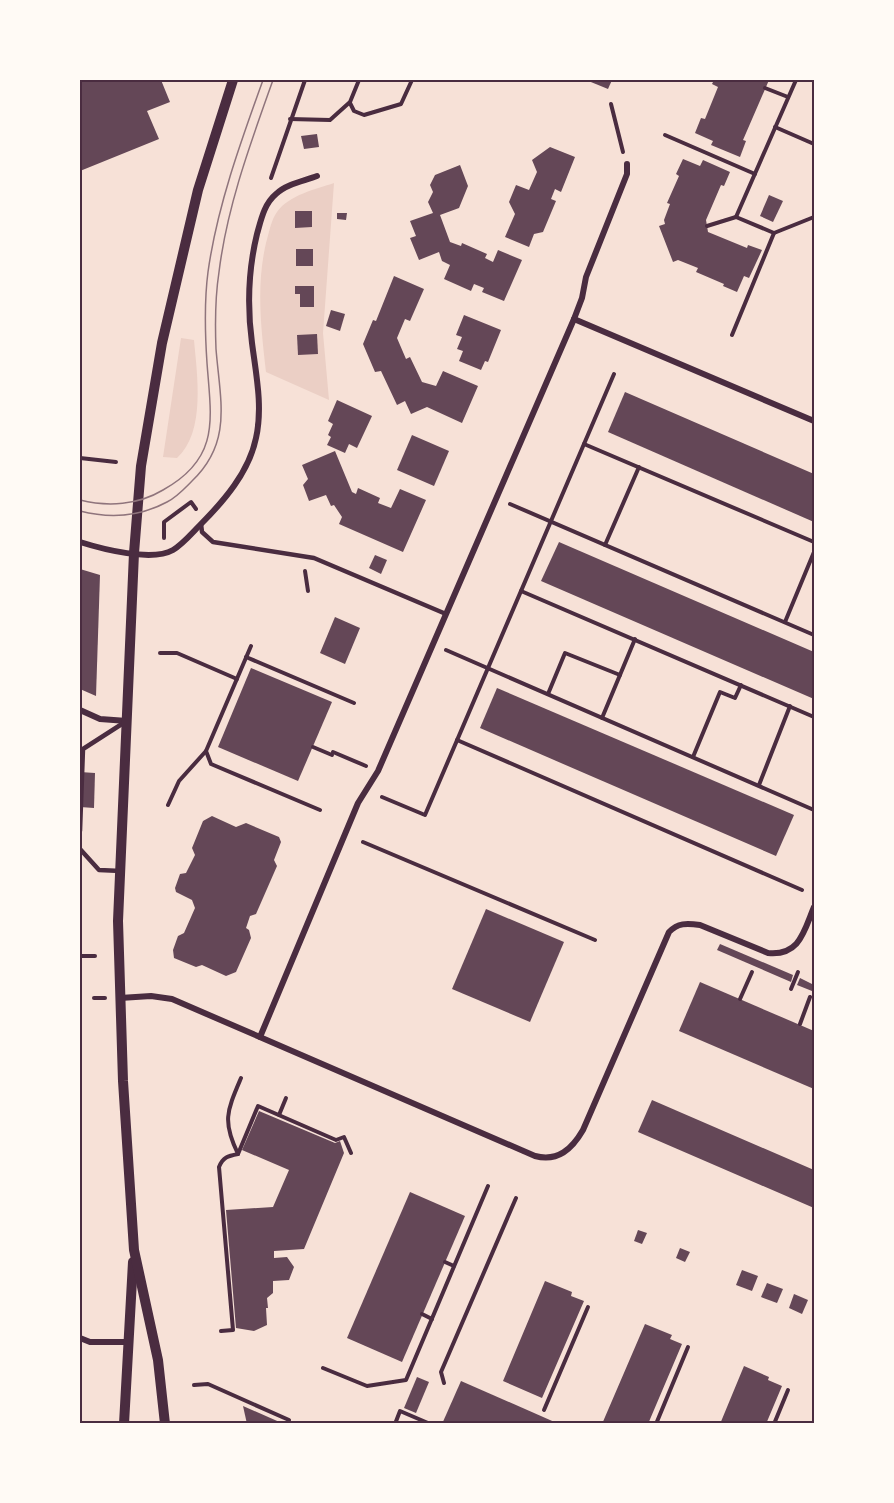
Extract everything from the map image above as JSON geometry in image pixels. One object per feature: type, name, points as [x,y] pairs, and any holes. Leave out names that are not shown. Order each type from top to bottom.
[{"type":"street","points":[[124,1424],[134,1250],[123,1081],[118,921],[134,553],[141,466],[162,343],[198,190],[233,80]]},
{"type":"street","points":[[260,1036],[358,803],[378,771],[574,318],[582,298],[585,277],[627,174],[627,164]]},
{"type":"street","points":[[80,542],[99,548],[163,554],[180,545],[201,524],[221,502],[242,472],[256,437],[258,389],[251,342],[248,288],[250,267],[261,218],[273,196],[281,190],[317,176]]},
{"type":"street","points":[[574,318],[814,421]]},
{"type":"street","points":[[80,710],[100,719],[126,721]]},
{"type":"street","points":[[120,998],[151,996],[172,999],[535,1156],[552,1158],[564,1153],[579,1137],[665,937],[676,925],[687,923],[700,925],[768,953],[780,954],[789,951],[799,942],[814,907]]},
{"type":"street","points":[[134,1250],[158,1360],[165,1424]]},
{"type":"street","points":[[80,1338],[90,1342],[128,1342]]},
{"type":"lane","points":[[201,524],[202,532],[213,542],[314,558],[446,614]]},
{"type":"lane","points":[[80,831],[81,749],[126,721]]},
{"type":"lane","points":[[80,849],[99,870],[121,871]]},
{"type":"path","points":[[273,196],[270,180],[305,80]]},
{"type":"path","points":[[290,120],[330,120],[350,102],[359,80]]},
{"type":"path","points":[[350,102],[354,111],[364,115],[401,104],[412,80]]},
{"type":"path","points":[[736,217],[796,80]]},
{"type":"path","points":[[765,88],[788,98]]},
{"type":"path","points":[[611,104],[627,164]]},
{"type":"path","points":[[775,128],[814,144]]},
{"type":"path","points":[[665,135],[755,174]]},
{"type":"path","points":[[707,226],[736,217],[774,233],[814,217]]},
{"type":"path","points":[[732,334],[774,233]]},
{"type":"path","points":[[382,797],[425,815],[614,374]]},
{"type":"path","points":[[584,444],[814,542]]},
{"type":"path","points":[[80,458],[116,462]]},
{"type":"path","points":[[605,545],[639,468]]},
{"type":"path","points":[[163,554],[164,522],[191,502]]},
{"type":"path","points":[[510,504],[814,635]]},
{"type":"path","points":[[785,622],[814,552]]},
{"type":"path","points":[[521,591],[814,717]]},
{"type":"path","points":[[602,718],[635,639]]},
{"type":"path","points":[[168,806],[179,781],[206,751],[251,646]]},
{"type":"path","points":[[446,650],[814,810]]},
{"type":"path","points":[[160,653],[177,653],[237,679]]},
{"type":"path","points":[[548,694],[566,653],[620,675]]},
{"type":"path","points":[[246,657],[354,703]]},
{"type":"path","points":[[693,757],[720,692],[735,698],[741,685]]},
{"type":"path","points":[[759,785],[790,706]]},
{"type":"path","points":[[457,740],[802,890]]},
{"type":"path","points":[[313,747],[378,771]]},
{"type":"path","points":[[206,751],[211,764],[320,810]]},
{"type":"path","points":[[363,842],[595,940]]},
{"type":"path","points":[[80,956],[95,956]]},
{"type":"path","points":[[740,999],[752,972]]},
{"type":"path","points":[[791,989],[798,972]]},
{"type":"path","points":[[800,1024],[810,997]]},
{"type":"path","points":[[238,1154],[229,1136],[227,1125],[228,1112],[240,1078]]},
{"type":"path","points":[[279,1115],[286,1098]]},
{"type":"path","points":[[238,1154],[258,1106],[336,1140],[344,1137],[351,1154]]},
{"type":"path","points":[[221,1331],[233,1330],[219,1167],[227,1156],[238,1154]]},
{"type":"path","points":[[323,1368],[367,1386],[406,1380],[488,1186]]},
{"type":"path","points":[[444,1383],[441,1372],[516,1198]]},
{"type":"path","points":[[445,1262],[454,1266]]},
{"type":"path","points":[[544,1410],[588,1307]]},
{"type":"path","points":[[422,1314],[432,1319]]},
{"type":"path","points":[[656,1424],[688,1347]]},
{"type":"path","points":[[194,1385],[208,1384],[289,1420],[288,1424]]},
{"type":"path","points":[[774,1424],[788,1390]]},
{"type":"path","points":[[395,1424],[400,1411],[428,1423]]},
{"type":"shaded area","points":[[334,183],[323,333],[329,400],[266,372],[260,291],[266,243],[277,212],[288,201],[311,190]]},
{"type":"shaded area","points":[[181,338],[194,340],[198,385],[196,418],[186,447],[177,458],[163,457]]},
{"type":"building","points":[[80,80],[161,80],[170,102],[147,111],[159,139],[80,171]]},
{"type":"building","points":[[586,80],[612,80],[608,89]]},
{"type":"building","points":[[714,80],[769,80],[743,140],[746,141],[740,157],[711,145],[713,141],[695,133],[701,118],[705,119],[718,87],[712,84]]},
{"type":"building","points":[[317,134],[319,147],[304,149],[301,136]]},
{"type":"building","points":[[550,147],[575,157],[561,192],[555,189],[551,199],[556,201],[543,232],[534,234],[529,247],[505,237],[515,214],[509,202],[516,185],[529,190],[537,172],[532,160]]},
{"type":"building","points":[[683,159],[700,166],[703,160],[730,172],[724,186],[721,185],[706,220],[708,232],[747,248],[748,245],[762,250],[749,278],[744,276],[737,292],[696,272],[698,268],[678,260],[673,262],[659,226],[665,224],[664,220],[670,204],[667,203],[679,176],[676,174]]},
{"type":"building","points":[[460,165],[468,186],[459,208],[440,215],[450,242],[461,246],[462,243],[487,254],[485,258],[493,262],[498,250],[522,260],[504,301],[482,292],[484,288],[474,284],[471,291],[444,279],[450,265],[442,261],[439,252],[419,260],[410,238],[416,236],[410,221],[433,213],[428,202],[433,192],[430,185],[435,175]]},
{"type":"building","points":[[769,195],[783,201],[773,222],[760,216]]},
{"type":"building","points":[[295,211],[312,211],[312,227],[295,228]]},
{"type":"building","points":[[337,213],[347,213],[346,220],[337,219]]},
{"type":"building","points":[[296,249],[313,249],[313,266],[296,266]]},
{"type":"building","points":[[394,276],[424,289],[410,321],[405,319],[397,338],[406,359],[410,357],[422,382],[436,386],[443,371],[478,386],[462,423],[427,407],[411,414],[405,401],[397,405],[381,371],[375,372],[363,344],[373,320],[376,321]]},
{"type":"building","points":[[295,286],[314,286],[314,307],[300,307],[300,294],[295,294]]},
{"type":"building","points":[[331,310],[345,314],[340,331],[326,326]]},
{"type":"building","points":[[464,315],[501,330],[488,362],[485,361],[481,370],[459,361],[463,351],[457,349],[462,337],[456,335]]},
{"type":"building","points":[[317,334],[318,354],[298,355],[297,335]]},
{"type":"building","points":[[625,392],[814,474],[814,522],[608,432]]},
{"type":"building","points":[[337,400],[372,416],[357,448],[349,444],[345,453],[327,445],[333,424],[328,421]]},
{"type":"building","points":[[412,435],[449,451],[434,486],[397,470]]},
{"type":"building","points":[[335,451],[352,492],[356,494],[358,488],[380,498],[378,503],[391,508],[400,489],[426,500],[403,552],[339,524],[342,517],[334,505],[331,506],[326,495],[309,501],[303,485],[308,479],[302,465]]},
{"type":"building","points":[[559,542],[814,652],[814,699],[541,581]]},
{"type":"building","points":[[375,555],[387,560],[381,574],[369,568]]},
{"type":"building","points":[[80,569],[100,575],[96,696],[80,689]]},
{"type":"building","points":[[335,617],[360,628],[345,664],[320,653]]},
{"type":"building","points":[[251,668],[332,702],[298,781],[218,747]]},
{"type":"building","points":[[497,688],[794,815],[776,856],[480,728]]},
{"type":"building","points":[[80,772],[95,773],[94,808],[80,807]]},
{"type":"building","points":[[212,816],[236,827],[246,823],[279,837],[281,842],[274,860],[277,866],[256,914],[250,916],[246,928],[251,938],[236,972],[226,976],[202,965],[196,967],[174,958],[173,950],[178,936],[184,933],[195,908],[192,900],[176,892],[175,888],[180,874],[186,873],[195,855],[192,848],[203,821]]},
{"type":"building","points":[[486,909],[564,942],[530,1022],[452,989]]},
{"type":"building","points":[[720,944],[793,975],[791,982],[717,950]]},
{"type":"building","points":[[800,978],[814,985],[812,991],[797,985]]},
{"type":"building","points":[[700,982],[814,1031],[814,1089],[679,1031]]},
{"type":"building","points":[[652,1100],[814,1170],[814,1208],[638,1132]]},
{"type":"building","points":[[259,1111],[335,1143],[340,1141],[344,1153],[304,1249],[274,1251],[274,1258],[287,1257],[294,1267],[289,1280],[273,1281],[273,1293],[267,1298],[267,1325],[254,1331],[236,1328],[226,1210],[273,1207],[289,1170],[242,1150]]},
{"type":"building","points":[[410,1192],[465,1216],[402,1362],[347,1338]]},
{"type":"building","points":[[638,1230],[647,1233],[642,1244],[634,1241]]},
{"type":"building","points":[[680,1248],[690,1252],[685,1262],[676,1258]]},
{"type":"building","points":[[742,1270],[758,1276],[752,1291],[736,1285]]},
{"type":"building","points":[[545,1281],[572,1292],[571,1296],[584,1301],[542,1398],[503,1381]]},
{"type":"building","points":[[767,1283],[783,1289],[777,1303],[761,1297]]},
{"type":"building","points":[[794,1294],[808,1300],[802,1314],[789,1308]]},
{"type":"building","points":[[645,1324],[672,1335],[670,1339],[682,1344],[648,1424],[602,1424]]},
{"type":"building","points":[[744,1366],[769,1377],[768,1380],[782,1386],[766,1424],[720,1424]]},
{"type":"building","points":[[417,1377],[429,1382],[416,1413],[404,1408]]},
{"type":"building","points":[[461,1381],[559,1424],[442,1424]]},
{"type":"building","points":[[243,1406],[284,1424],[247,1424]]},
{"type":"tram line","points":[[80,500],[112,504],[133,502],[153,495],[182,478],[195,464],[203,450],[210,419],[205,329],[208,272],[217,223],[238,150],[263,80]]},
{"type":"tram line","points":[[80,511],[114,516],[135,514],[156,507],[171,500],[183,490],[205,466],[214,451],[221,420],[215,321],[223,247],[241,174],[273,80]]}]
